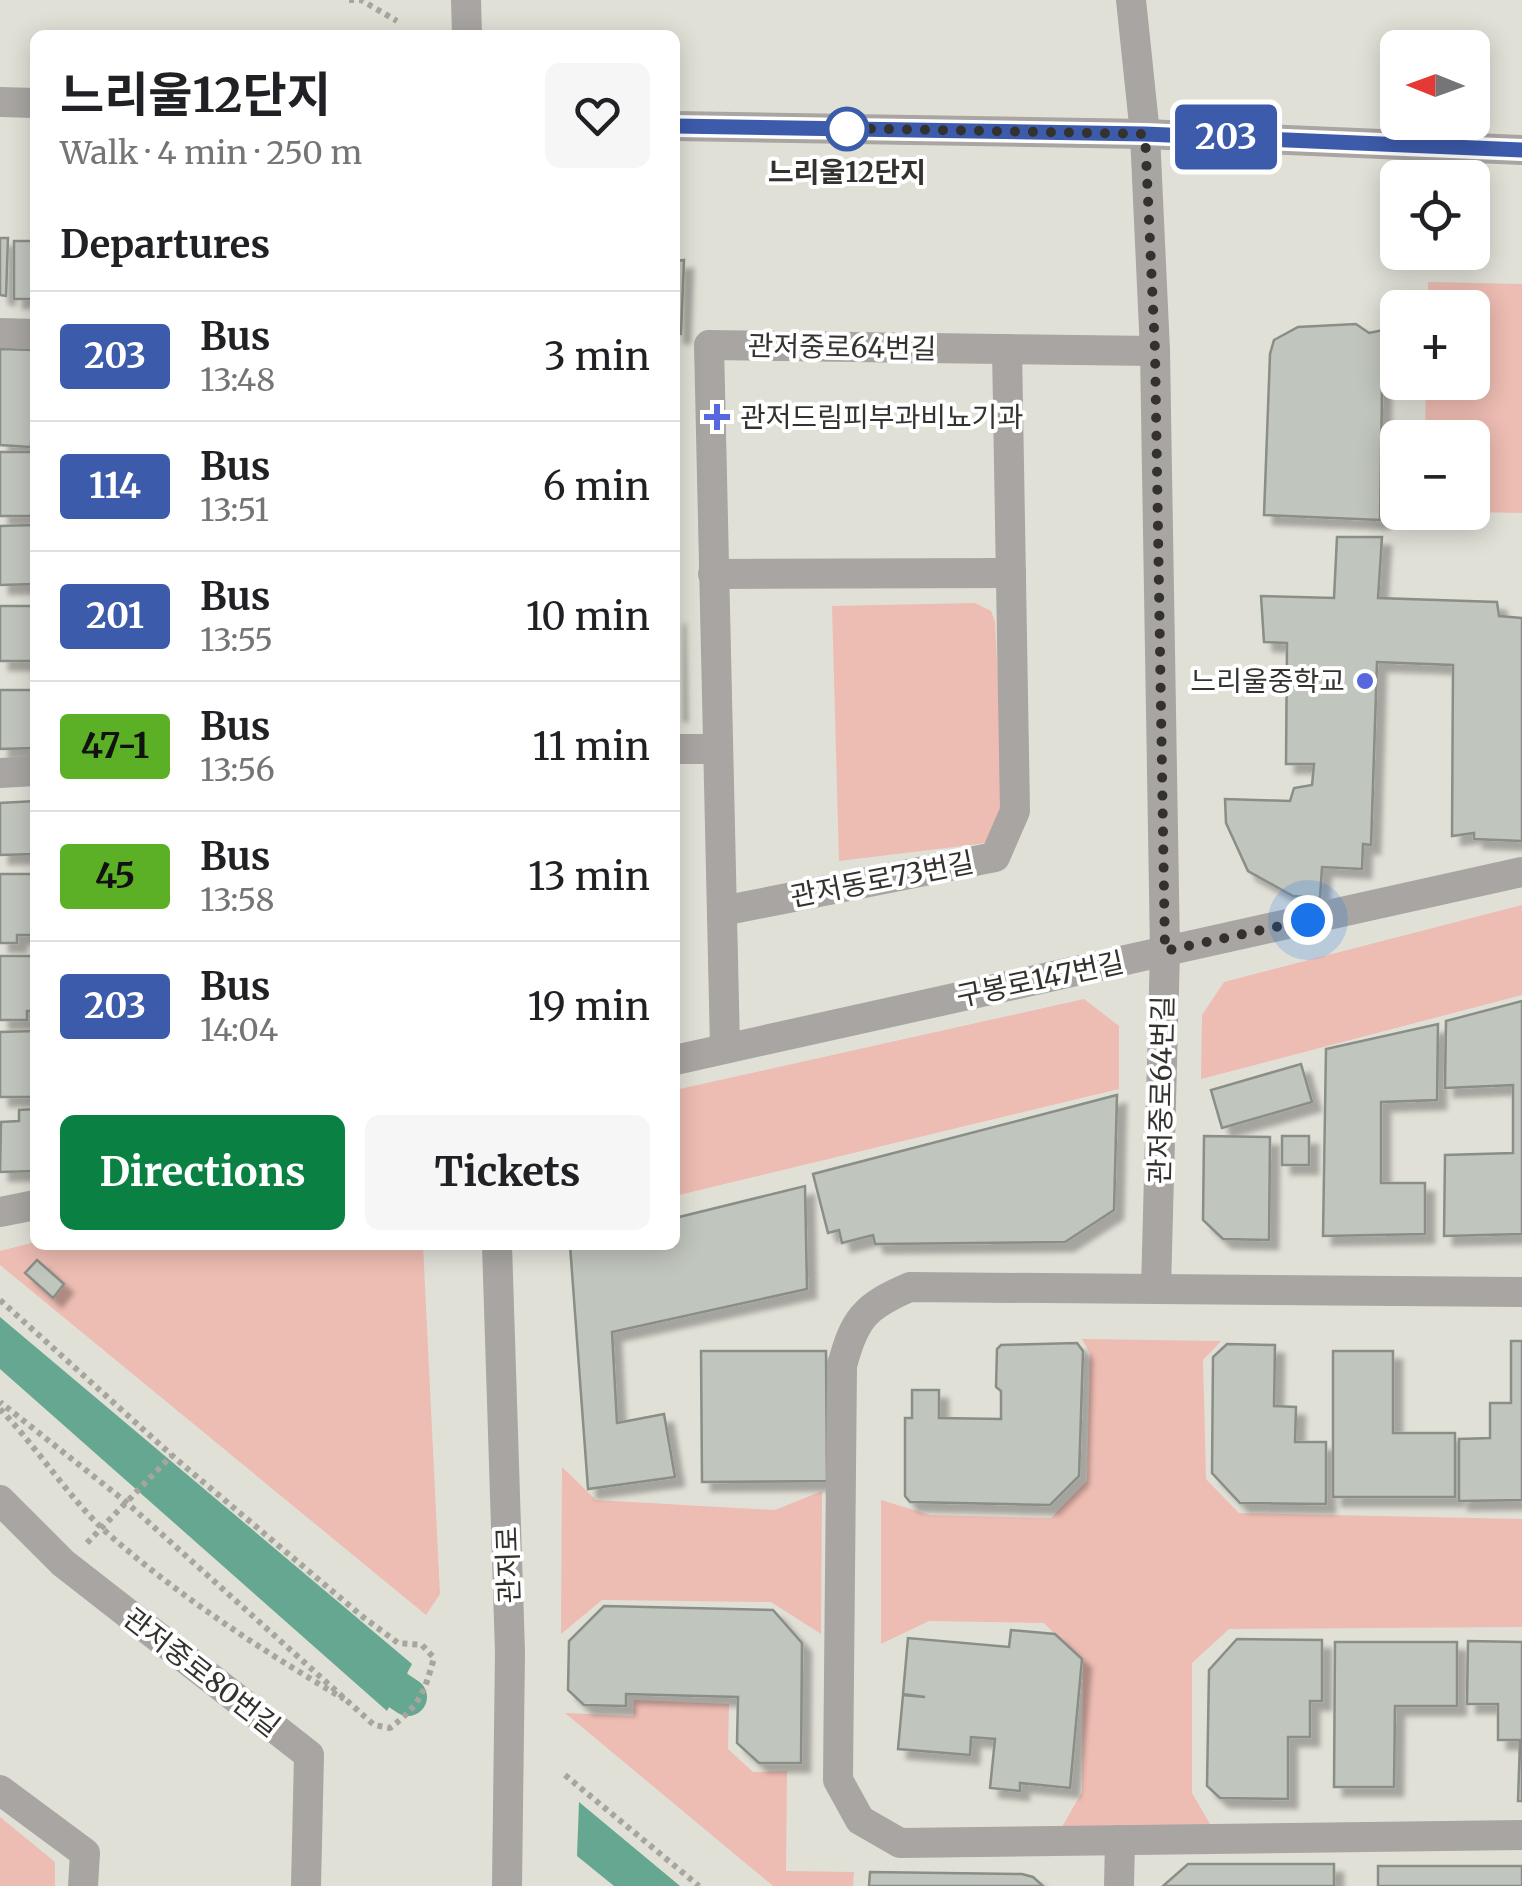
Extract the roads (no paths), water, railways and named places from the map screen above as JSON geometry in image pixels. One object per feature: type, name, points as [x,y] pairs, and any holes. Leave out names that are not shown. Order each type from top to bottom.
[{"type":"street","points":[[466,0],[468,30]]},
{"type":"street","name":"관저중로64번길","points":[[1132,0],[1145,134],[1155,350],[1165,951],[1156,1289]]},
{"type":"street","points":[[0,102],[30,104]]},
{"type":"street","points":[[680,126],[1145,134],[1522,150]]},
{"type":"street","points":[[0,334],[30,334]]},
{"type":"street","name":"관저중로64번길","points":[[713,574],[709,345],[1155,350]]},
{"type":"street","name":"관저동로73번길","points":[[722,912],[995,856],[1015,811],[1007,350]]},
{"type":"street","points":[[725,1047],[713,574],[1011,573]]},
{"type":"street","points":[[680,749],[716,749]]},
{"type":"street","points":[[0,772],[30,771]]},
{"type":"street","name":"구봉로147번길","points":[[680,1059],[1522,872]]},
{"type":"street","points":[[0,1212],[30,1206]]},
{"type":"street","name":"관저로","points":[[497,1250],[510,1652],[506,1886]]},
{"type":"street","points":[[1522,1292],[910,1287],[862,1313],[842,1366],[838,1780],[860,1820],[900,1843],[1522,1835]]},
{"type":"street","name":"관저중로80번길","points":[[0,1500],[63,1563],[309,1755],[306,1886]]},
{"type":"street","points":[[0,1790],[85,1853],[83,1886]]},
{"type":"street","points":[[1120,1840],[1120,1886]]},
{"type":"waterway","points":[[399,1691],[408,1697]]},
{"type":"place","name":"느리울12단지","points":[[847,129]]},
{"type":"place","name":"관저드림피부과비뇨기과","points":[[717,417]]},
{"type":"place","name":"느리울중학교","points":[[1365,681]]}]
